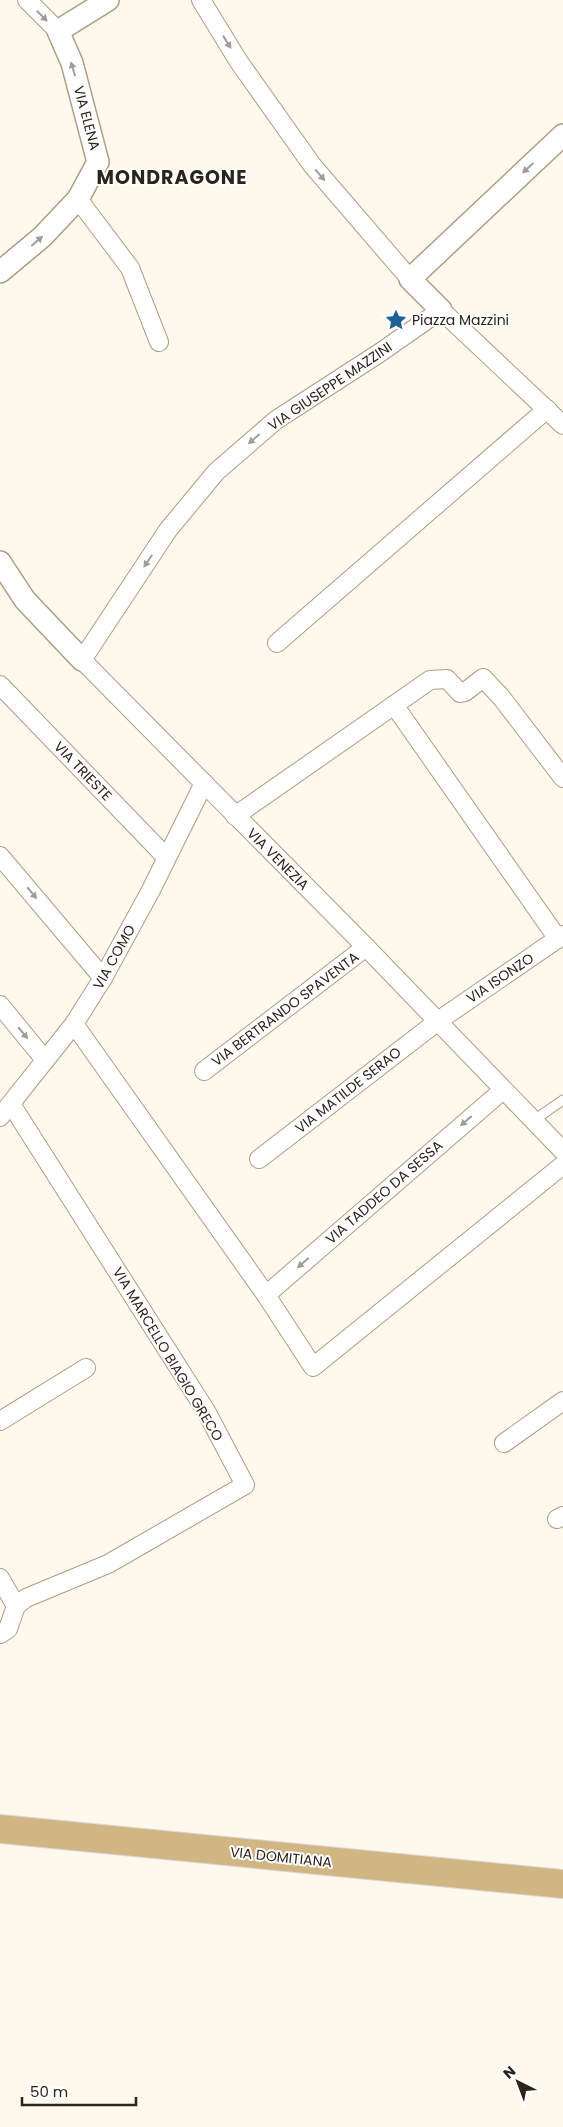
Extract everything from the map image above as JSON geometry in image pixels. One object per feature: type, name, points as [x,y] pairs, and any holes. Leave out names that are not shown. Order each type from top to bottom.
[{"type":"main road","name":"VIA DOMITIANA","points":[[0,1829],[563,1884]]},
{"type":"street","name":"VIA ELENA","points":[[0,272],[42,237],[78,199],[98,162],[72,63],[58,32],[27,0]]},
{"type":"street","points":[[58,32],[108,0]]},
{"type":"street","points":[[201,0],[239,62],[312,165],[410,279],[563,425]]},
{"type":"street","points":[[410,279],[563,135]]},
{"type":"street","points":[[78,199],[130,268],[159,342]]},
{"type":"street","name":"VIA GIUSEPPE MAZZINI","points":[[82,660],[168,530],[216,472],[276,420],[381,352],[441,310]]},
{"type":"street","points":[[277,643],[547,409]]},
{"type":"street","name":"VIA VENEZIA","points":[[0,562],[24,600],[366,947],[563,1152]]},
{"type":"street","points":[[235,816],[430,680],[447,679],[460,693],[465,692],[483,678],[563,778]]},
{"type":"street","name":"VIA TRIESTE","points":[[0,685],[166,857]]},
{"type":"street","points":[[394,705],[561,937]]},
{"type":"street","name":"VIA COMO","points":[[6,1110],[74,1024],[103,978],[151,890],[204,784]]},
{"type":"street","points":[[0,856],[103,978]]},
{"type":"street","name":"VIA ISONZO","points":[[438,1021],[561,937]]},
{"type":"street","name":"VIA BERTRANDO SPAVENTA","points":[[204,1071],[366,947]]},
{"type":"street","points":[[0,1006],[45,1060]]},
{"type":"street","name":"VIA MATILDE SERAO","points":[[259,1159],[438,1021]]},
{"type":"street","points":[[74,1024],[266,1295],[313,1367],[563,1165]]},
{"type":"street","name":"VIA TADDEO DA SESSA","points":[[266,1295],[502,1090]]},
{"type":"street","name":"VIA MARCELLO BIAGIO GRECO","points":[[6,1110],[206,1411],[245,1485],[108,1564],[34,1594],[16,1606]]},
{"type":"street","points":[[0,1421],[86,1368]]},
{"type":"street","points":[[504,1443],[563,1401]]},
{"type":"street","points":[[0,1578],[16,1606],[8,1629],[0,1634]]},
{"type":"lane","points":[[534,1120],[563,1100]]},
{"type":"place","name":"Piazza Mazzini","points":[[396,320]]},
{"type":"district","name":"MONDRAGONE","points":[[172,177]]}]
